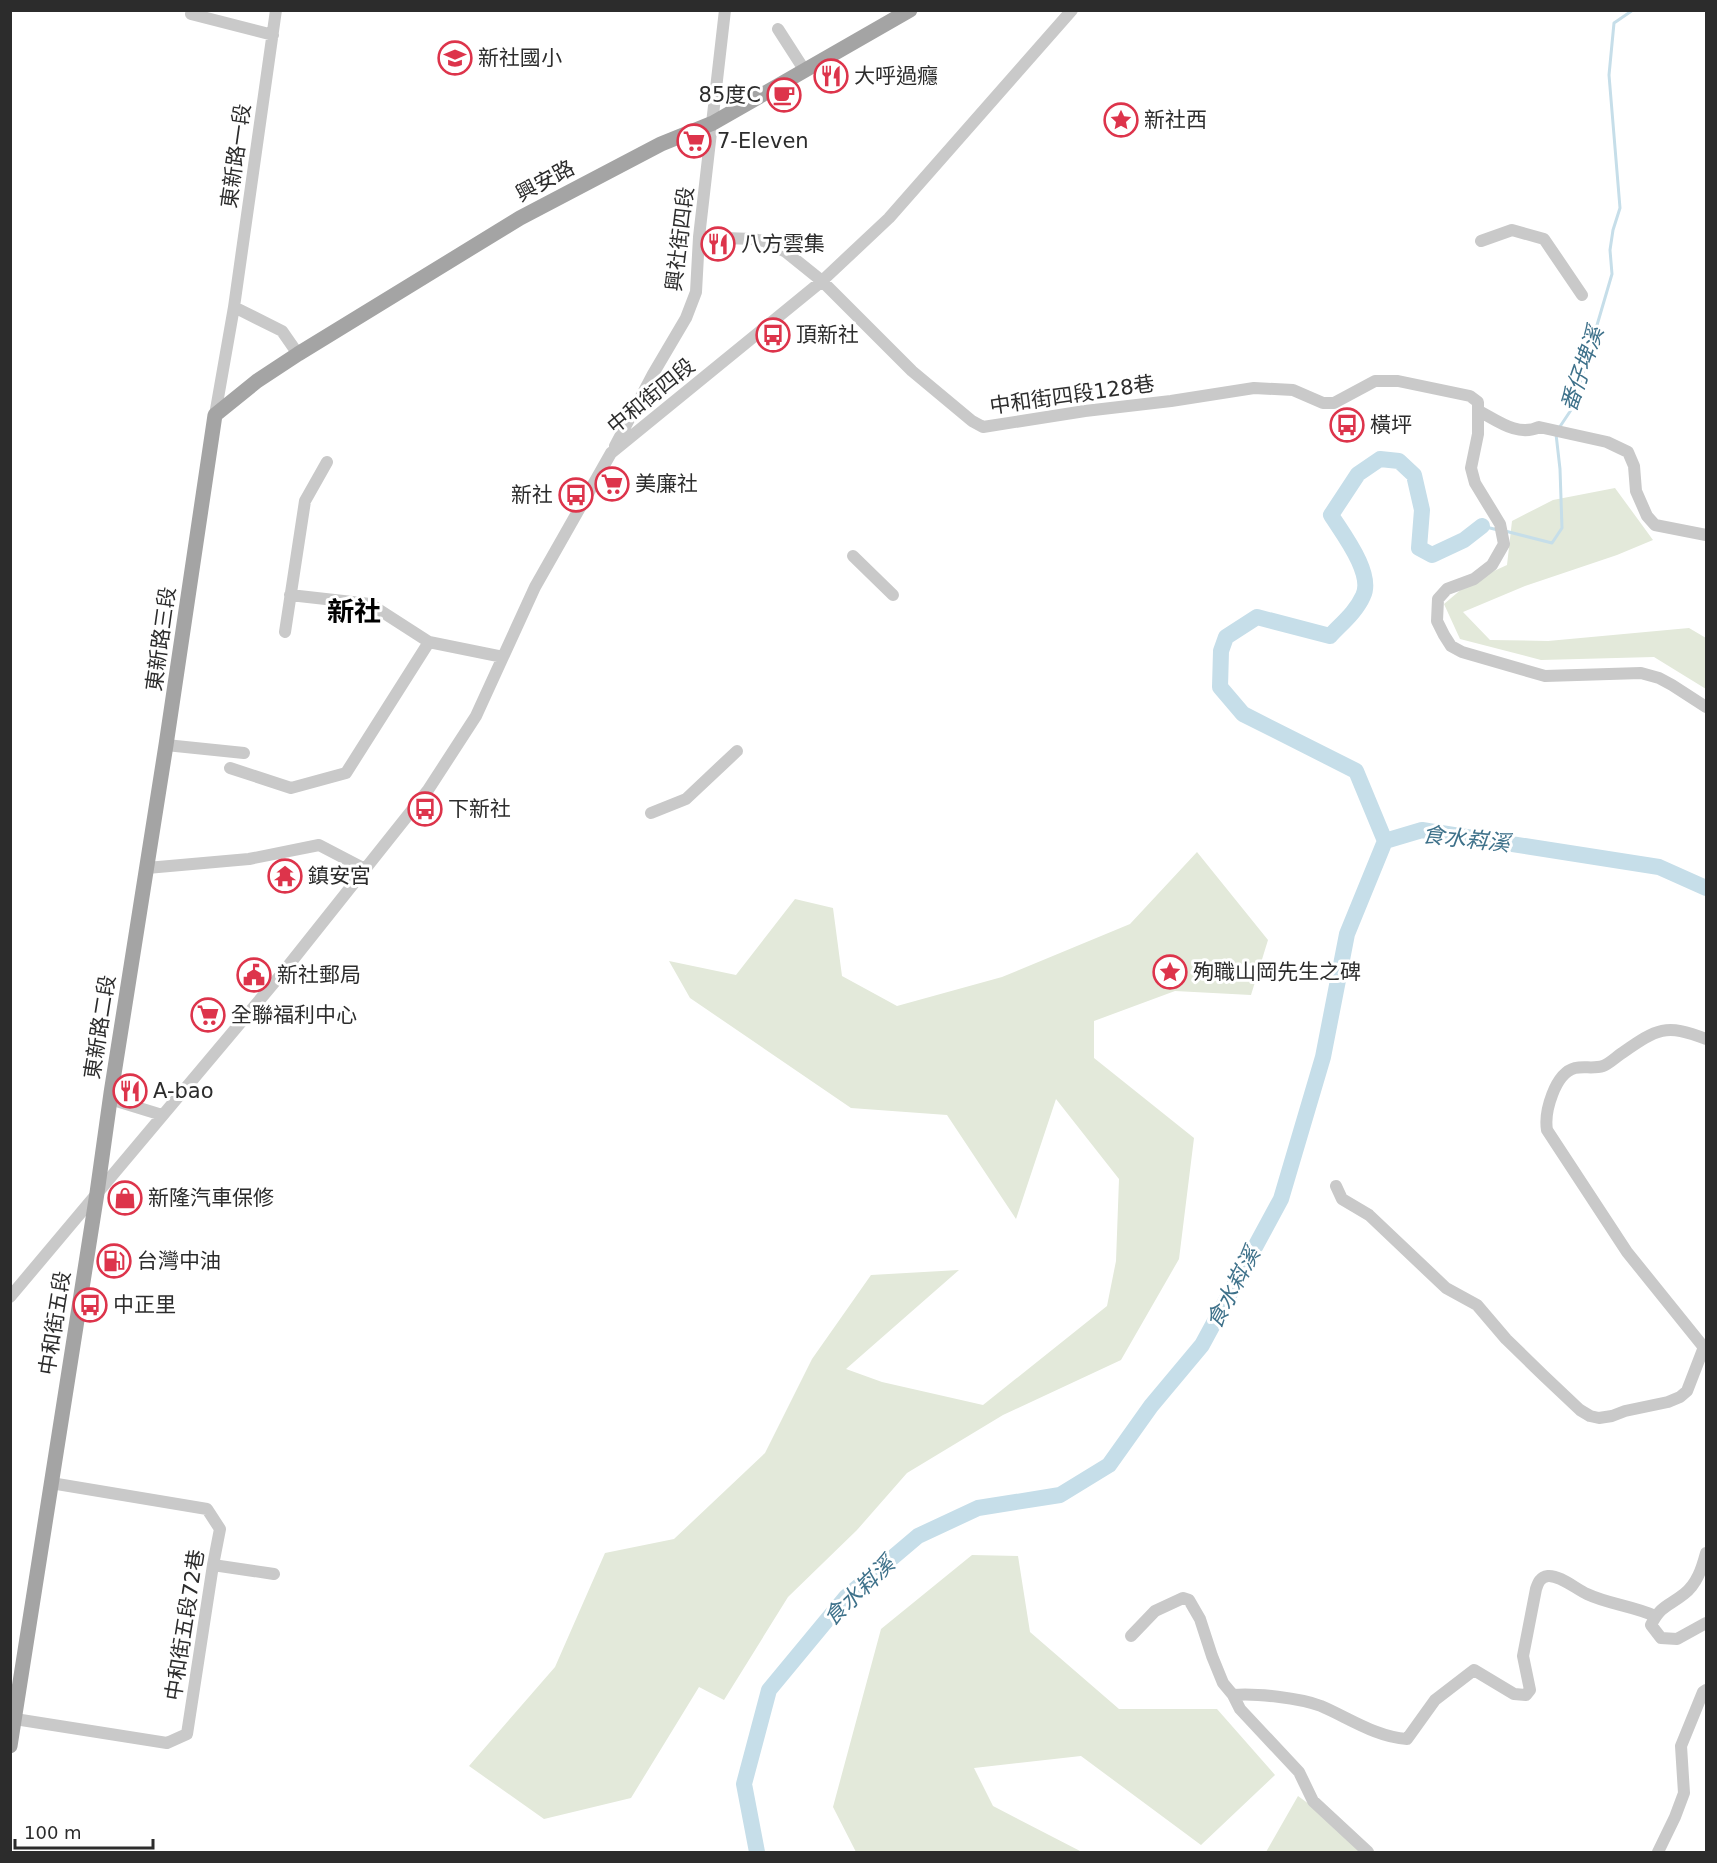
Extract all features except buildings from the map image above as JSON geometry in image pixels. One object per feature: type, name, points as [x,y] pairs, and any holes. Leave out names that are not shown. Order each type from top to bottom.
[{"type":"main road","name":"興安路","points":[[216,415],[257,381],[298,354],[520,218],[661,144],[713,123],[910,10]]},
{"type":"main road","name":"東新路三段","points":[[147,868],[216,415]]},
{"type":"main road","name":"東新路二段","points":[[97,1193],[147,868]]},
{"type":"main road","name":"中和街五段","points":[[10,1746],[97,1193]]},
{"type":"street","name":"東新路一段","points":[[234,306],[276,10]]},
{"type":"street","name":"興社街四段","points":[[612,453],[653,374],[686,318],[696,292],[699,237],[725,10]]},
{"type":"street","name":"中和街四段","points":[[162,1115],[284,971],[428,790],[476,716],[535,586],[612,453],[822,281],[889,218],[1072,10]]},
{"type":"street","points":[[191,14],[273,35]]},
{"type":"street","points":[[778,29],[805,71]]},
{"type":"street","points":[[1481,241],[1512,230],[1544,239],[1581,295]]},
{"type":"street","name":"中和街四段128巷","points":[[699,237],[752,238],[786,252],[822,281],[912,371],[972,421],[983,427],[1254,388],[1293,390],[1323,403],[1334,403],[1375,381],[1398,381],[1462,393],[1478,402],[1479,411]]},
{"type":"street","points":[[216,415],[234,306],[282,331],[298,354]]},
{"type":"street","points":[[1707,535],[1655,525],[1647,516],[1636,491],[1634,466],[1628,452],[1607,441],[1539,427],[1532,431],[1519,431],[1479,411],[1478,434],[1471,468],[1475,483],[1500,524],[1504,544],[1491,565],[1474,579],[1447,589],[1438,599],[1437,621],[1451,646],[1462,652],[1545,676],[1641,673],[1659,678],[1707,707]]},
{"type":"street","points":[[285,632],[305,501],[327,462]]},
{"type":"street","points":[[853,556],[893,595]]},
{"type":"street","points":[[290,595],[370,604],[429,642],[503,657]]},
{"type":"street","points":[[230,768],[291,788],[346,773],[429,642]]},
{"type":"street","points":[[166,745],[244,753]]},
{"type":"street","points":[[651,813],[686,799],[737,751]]},
{"type":"street","points":[[147,868],[249,858],[319,845],[365,869]]},
{"type":"street","points":[[1336,1186],[1342,1198],[1369,1215],[1446,1288],[1477,1305],[1506,1339],[1590,1416],[1599,1418],[1612,1416],[1668,1402],[1680,1397],[1687,1390],[1705,1349],[1627,1252],[1547,1130],[1546,1110],[1563,1074],[1574,1068],[1603,1066],[1649,1035],[1660,1032],[1683,1030],[1707,1039]]},
{"type":"street","points":[[10,1297],[162,1115],[110,1099]]},
{"type":"street","name":"中和街五段72巷","points":[[15,1719],[167,1743],[187,1734],[220,1529],[207,1509],[51,1483]]},
{"type":"street","points":[[1707,1553],[1701,1572],[1685,1593],[1664,1606],[1651,1625],[1661,1638],[1677,1639],[1707,1623]]},
{"type":"street","points":[[213,1565],[274,1574]]},
{"type":"street","points":[[1233,1695],[1254,1694],[1319,1706],[1358,1725],[1407,1739],[1435,1700],[1474,1670],[1514,1694],[1526,1695],[1530,1690],[1523,1656],[1536,1590],[1539,1581],[1546,1576],[1555,1577],[1590,1596],[1640,1609],[1655,1616]]},
{"type":"street","points":[[1131,1636],[1155,1611],[1182,1598],[1189,1600],[1200,1619],[1223,1683],[1233,1695],[1240,1709],[1299,1772],[1313,1801],[1368,1852]]},
{"type":"street","points":[[1658,1852],[1684,1793],[1681,1746],[1703,1692],[1707,1690]]},
{"type":"green space","points":[[1615,488],[1653,540],[1617,555],[1525,586],[1463,612],[1490,640],[1548,641],[1689,628],[1706,638],[1706,689],[1654,657],[1541,660],[1460,639],[1444,604],[1470,582],[1507,565],[1512,521],[1553,500]]},
{"type":"green space","points":[[1197,852],[1268,940],[1251,995],[1175,991],[1094,1021],[1094,1058],[1194,1138],[1179,1259],[1121,1360],[1003,1415],[907,1473],[857,1530],[788,1597],[724,1700],[699,1687],[631,1798],[544,1819],[469,1766],[555,1667],[605,1553],[674,1539],[765,1453],[812,1359],[871,1275],[959,1270],[846,1369],[882,1382],[983,1405],[1107,1306],[1116,1261],[1119,1179],[1056,1099],[1016,1219],[947,1115],[851,1108],[690,998],[669,961],[736,975],[795,899],[833,908],[842,976],[897,1006],[1002,977],[1130,924]]},
{"type":"green space","points":[[972,1555],[1018,1556],[1030,1632],[1119,1709],[1217,1709],[1275,1775],[1201,1845],[1081,1756],[974,1768],[993,1806],[1082,1852],[856,1852],[833,1807],[881,1629]]},
{"type":"green space","points":[[1298,1796],[1365,1845],[1376,1852],[1266,1852]]},
{"type":"waterway","name":"番仔埤溪","points":[[1559,428],[1573,407],[1612,274],[1610,250],[1620,208],[1609,75],[1614,23],[1633,10]]},
{"type":"waterway","name":"番仔埤溪","points":[[1505,531],[1552,543],[1562,528],[1556,434]]},
{"type":"waterway","name":"番仔埤溪","points":[[1385,841],[1356,771],[1243,714],[1220,687],[1221,651],[1226,637],[1257,617],[1330,636],[1352,613],[1363,596],[1364,577],[1356,554],[1331,515],[1358,474],[1380,459],[1399,461],[1414,475],[1422,510],[1419,548],[1432,555],[1464,540],[1482,526]]},
{"type":"waterway","name":"番仔埤溪","points":[[1482,526],[1498,530]]},
{"type":"waterway","name":"食水嵙溪","points":[[757,1852],[744,1784],[769,1690],[846,1597],[918,1536],[978,1508],[1060,1495],[1109,1465],[1151,1406],[1202,1345],[1281,1199],[1323,1057],[1347,934],[1385,841],[1422,830],[1659,867],[1706,888]]},
{"type":"place","name":"新社國小","points":[[455,58]]},
{"type":"place","name":"大呼過癮","points":[[831,76]]},
{"type":"place","name":"85度C","points":[[784,95]]},
{"type":"place","name":"新社西","points":[[1121,120]]},
{"type":"place","name":"7-Eleven","points":[[694,141]]},
{"type":"place","name":"八方雲集","points":[[718,244]]},
{"type":"place","name":"頂新社","points":[[773,335]]},
{"type":"place","name":"橫坪","points":[[1347,425]]},
{"type":"place","name":"美廉社","points":[[612,484]]},
{"type":"place","name":"新社","points":[[576,495]]},
{"type":"place","name":"下新社","points":[[425,809]]},
{"type":"place","name":"鎮安宮","points":[[285,876]]},
{"type":"place","name":"殉職山岡先生之碑","points":[[1170,972]]},
{"type":"place","name":"新社郵局","points":[[254,975]]},
{"type":"place","name":"全聯福利中心","points":[[208,1015]]},
{"type":"place","name":"A-bao","points":[[130,1091]]},
{"type":"place","name":"新隆汽車保修","points":[[125,1198]]},
{"type":"place","name":"台灣中油","points":[[114,1261]]},
{"type":"place","name":"中正里","points":[[90,1305]]},
{"type":"district","name":"新社","points":[[354,611]]}]
